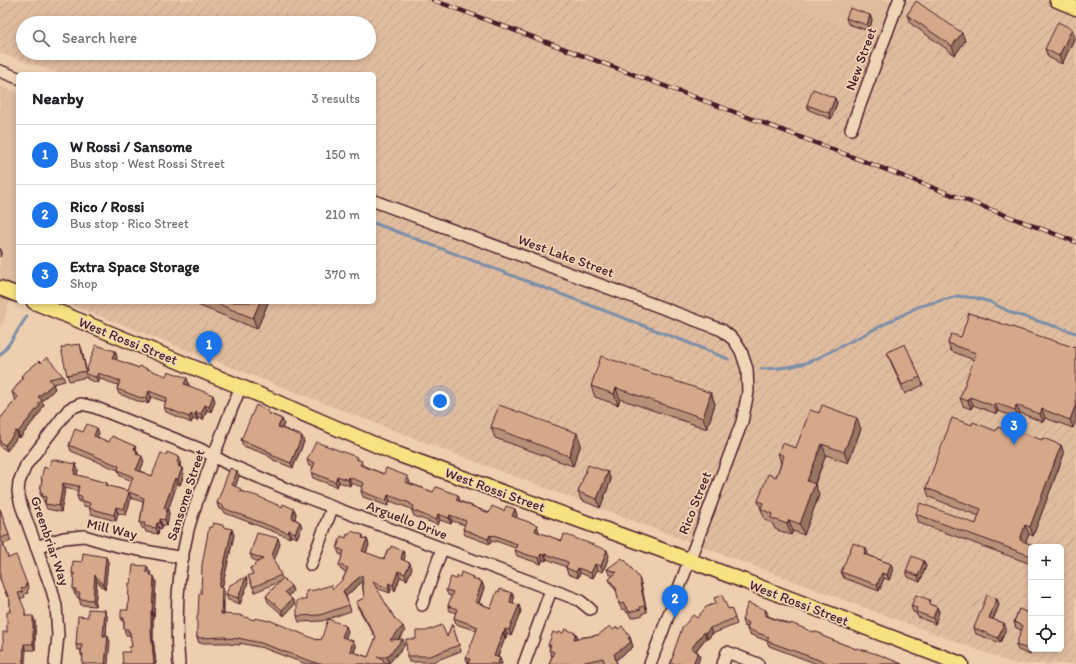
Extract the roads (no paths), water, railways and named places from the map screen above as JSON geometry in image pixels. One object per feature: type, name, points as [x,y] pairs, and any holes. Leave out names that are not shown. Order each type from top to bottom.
[{"type":"main road","points":[[1057,0],[1076,8]]},
{"type":"main road","points":[[0,288],[16,294]]},
{"type":"main road","name":"West Rossi Street","points":[[39,304],[241,387],[397,454],[689,560],[961,664]]},
{"type":"street","name":"New Street","points":[[851,129],[899,0]]},
{"type":"street","points":[[0,71],[16,77]]},
{"type":"street","name":"West Lake Street","points":[[376,202],[722,330],[734,340],[741,351]]},
{"type":"street","name":"Rico Street","points":[[650,664],[689,560],[713,502],[742,422],[748,392],[747,369],[741,351]]},
{"type":"street","name":"Sansome Street","points":[[179,664],[177,605],[183,558],[194,512],[241,387]]},
{"type":"street","name":"Greenbriar Way","points":[[55,664],[58,634],[56,606],[52,590],[21,505],[18,492],[19,482],[26,465],[69,408],[81,404],[94,406],[214,457]]},
{"type":"street","name":"Arguello Drive","points":[[214,457],[332,508],[579,600],[590,609]]},
{"type":"street","points":[[311,565],[332,508]]},
{"type":"street","name":"Mill Way","points":[[36,547],[64,538],[84,536],[118,546],[183,558]]},
{"type":"street","points":[[422,605],[442,549]]},
{"type":"street","points":[[524,664],[551,590]]},
{"type":"street","points":[[723,664],[727,652],[758,664]]},
{"type":"waterway","points":[[376,224],[728,359]]},
{"type":"waterway","points":[[761,369],[788,367],[814,360],[920,306],[958,296],[976,298],[990,302],[1012,313],[1076,333]]},
{"type":"waterway","points":[[0,355],[27,316]]},
{"type":"railway","points":[[433,0],[729,110],[1076,242]]},
{"type":"place","name":"W Rossi / Sansome","points":[[209,364]]},
{"type":"place","name":"Extra Space Storage","points":[[1014,445]]},
{"type":"place","name":"Rico / Rossi","points":[[675,618]]}]
